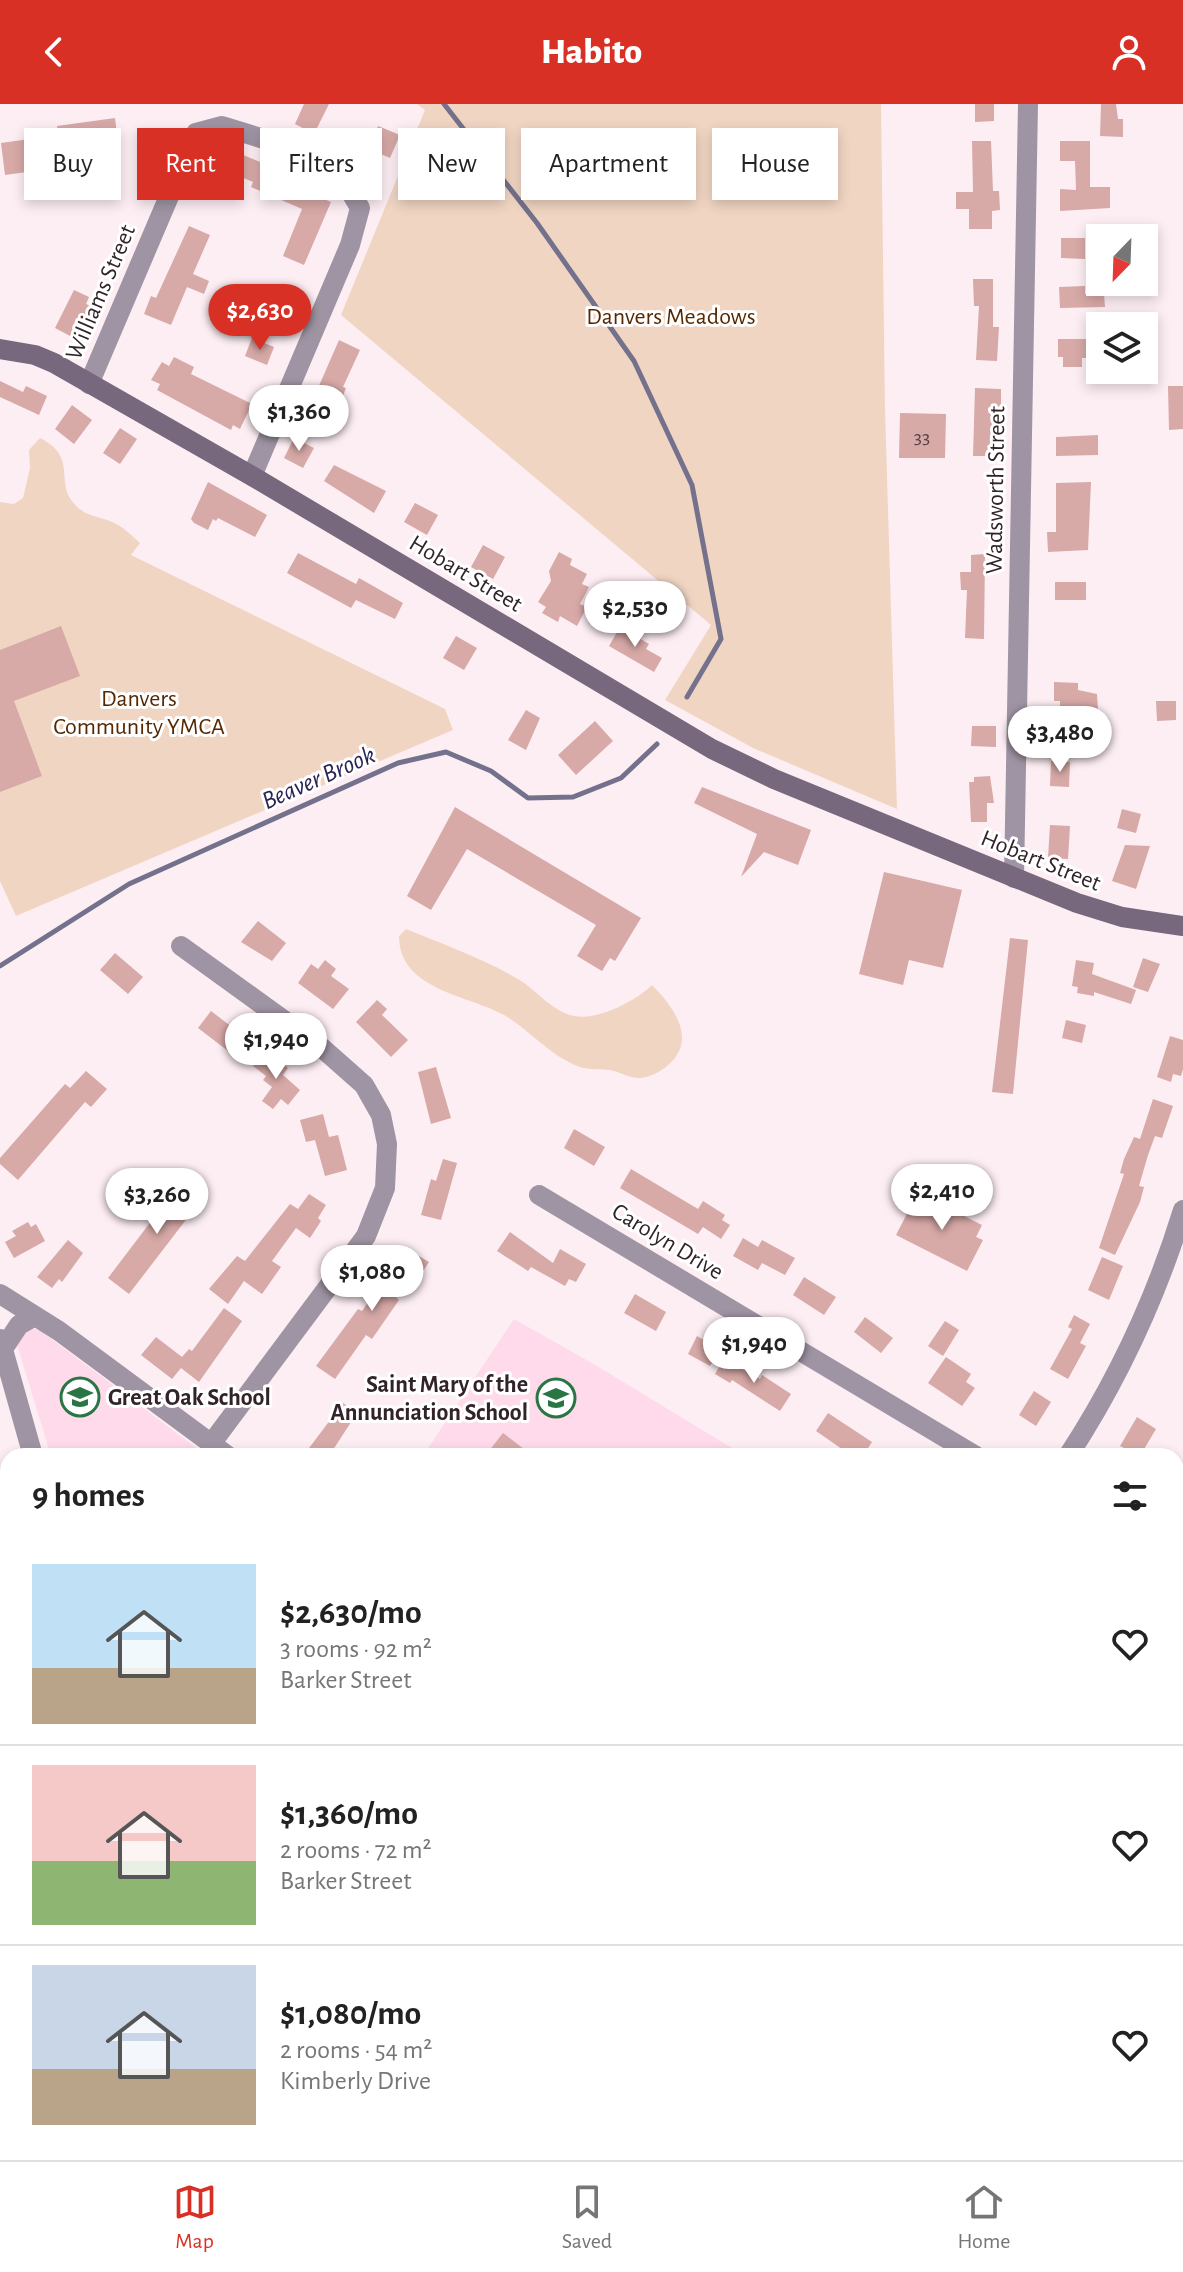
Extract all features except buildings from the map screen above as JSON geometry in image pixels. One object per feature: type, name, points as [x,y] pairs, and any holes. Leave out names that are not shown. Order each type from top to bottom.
[{"type":"main road","name":"Hobart Street","points":[[0,349],[35,355],[89,384],[252,476],[723,755],[1100,911],[1183,926]]},
{"type":"street","name":"Wadsworth Street","points":[[1014,878],[1028,104]]},
{"type":"street","name":"Williams Street","points":[[89,384],[196,133],[222,126],[280,144],[341,176],[360,208],[350,245],[252,476]]},
{"type":"street","points":[[181,946],[321,1047],[364,1085],[381,1115],[387,1144],[385,1188],[366,1236],[221,1448]]},
{"type":"street","name":"Carolyn Drive","points":[[539,1195],[963,1448]]},
{"type":"street","points":[[1073,1448],[1130,1351],[1157,1290],[1183,1210]]},
{"type":"street","points":[[0,1294],[217,1448]]},
{"type":"street","points":[[31,1448],[2,1344],[19,1325],[35,1316]]},
{"type":"shaded area","name":"Saint Mary of the Annunciation School","points":[[514,1319],[732,1448],[428,1448]]},
{"type":"shaded area","name":"Great Oak School","points":[[29,1327],[41,1331],[196,1448],[49,1448],[15,1338]]},
{"type":"green space","name":"Danvers Meadows","points":[[417,104],[881,104],[885,409],[897,809],[753,748],[665,700],[711,625],[341,315],[398,176],[398,200],[505,200],[505,128],[418,128],[425,110]]},
{"type":"green space","name":"Danvers Community YMCA","points":[[40,438],[51,445],[62,460],[65,485],[76,506],[118,525],[140,543],[131,555],[445,709],[453,730],[16,916],[0,881],[0,502],[14,504],[23,498],[30,468],[29,450]]},
{"type":"green space","points":[[406,929],[504,971],[558,1010],[574,1016],[605,1013],[652,985],[675,1014],[682,1035],[681,1046],[667,1066],[646,1077],[635,1078],[610,1070],[580,1067],[559,1056],[504,1015],[423,979],[410,968],[402,954],[399,936]]},
{"type":"waterway","name":"Beaver Brook","points":[[444,104],[537,223],[634,361],[692,485],[721,639],[687,697]]},
{"type":"waterway","name":"Beaver Brook","points":[[0,966],[129,884],[398,763],[446,752],[491,771],[528,798],[573,797],[621,778],[657,744]]},
{"type":"place","name":"Great Oak School","points":[[80,1397]]},
{"type":"place","name":"Saint Mary of the Annunciation School","points":[[556,1398]]}]
